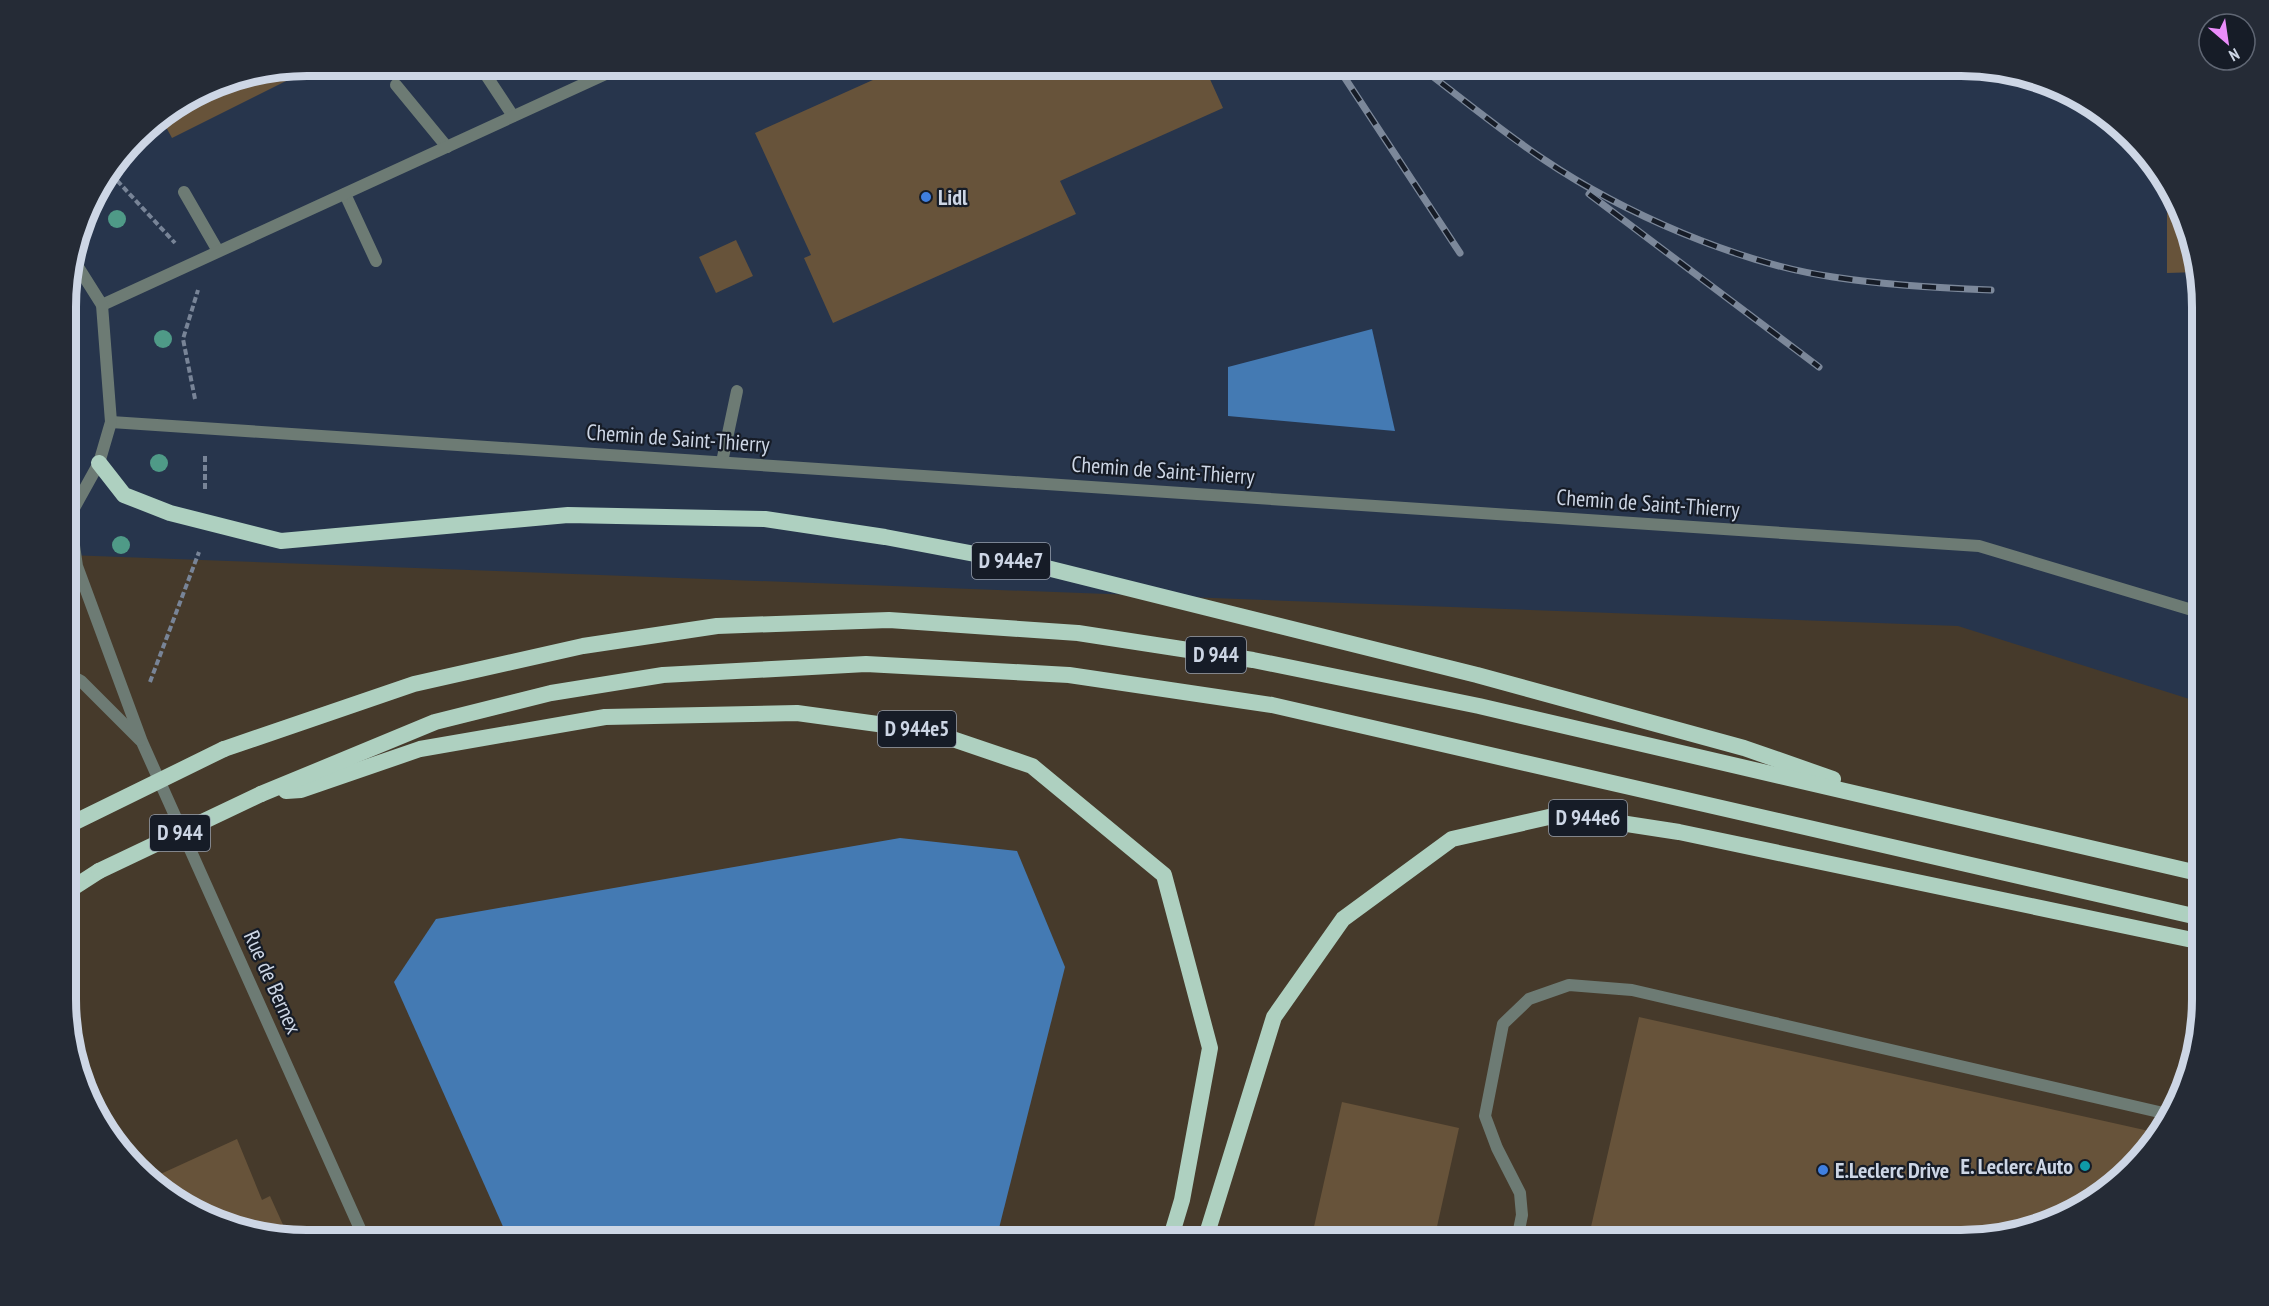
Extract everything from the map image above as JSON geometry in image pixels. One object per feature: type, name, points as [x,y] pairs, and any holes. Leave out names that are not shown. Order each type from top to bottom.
[{"type":"highway","name":"D 944e7","points":[[99,463],[124,495],[170,513],[281,541],[568,515],[765,519],[885,537],[1039,566],[1478,675],[1744,748],[1916,808]]},
{"type":"highway","name":"D 944","points":[[76,821],[224,749],[414,684],[583,646],[717,626],[889,620],[1078,633],[1252,660],[1479,706],[2192,872]]},
{"type":"highway","name":"D 944","points":[[76,886],[99,872],[261,794],[435,722],[551,693],[663,675],[866,664],[1069,675],[1272,705],[2192,916]]},
{"type":"highway","name":"D 944e5","points":[[261,794],[301,789],[420,749],[605,717],[797,713],[929,731],[1032,766],[1164,874],[1210,1048],[1182,1200],[1173,1230]]},
{"type":"highway","name":"D 944e6","points":[[1208,1230],[1274,1017],[1343,920],[1452,839],[1562,814],[1679,832],[2192,940]]},
{"type":"street","points":[[487,76],[513,116]]},
{"type":"street","points":[[102,305],[600,76]]},
{"type":"street","points":[[396,85],[447,147]]},
{"type":"street","points":[[184,192],[218,251]]},
{"type":"street","points":[[345,194],[376,261]]},
{"type":"street","points":[[76,505],[99,463],[111,422],[102,305],[80,269]]},
{"type":"street","points":[[722,462],[737,391]]},
{"type":"street","name":"Chemin de Saint-Thierry","points":[[111,422],[1979,546],[2192,610]]},
{"type":"street","name":"Rue de Bernex","points":[[76,560],[142,742],[361,1230]]},
{"type":"street","points":[[76,678],[142,742]]},
{"type":"street","points":[[1519,1230],[1522,1215],[1520,1193],[1497,1148],[1485,1116],[1503,1024],[1529,999],[1569,985],[1632,990],[2163,1113]]},
{"type":"path","points":[[115,179],[172,237],[199,292],[183,339],[202,429],[206,522],[201,548],[148,688],[129,705]]},
{"type":"path","points":[[76,720],[90,726],[113,713]]},
{"type":"shaded area","points":[[76,555],[1958,626],[2192,700],[2192,1014],[2185,1059],[2162,1114],[2125,1162],[2077,1199],[2022,1222],[1992,1228],[1962,1230],[307,1230],[277,1228],[247,1222],[205,1206],[179,1191],[155,1172],[115,1127],[100,1101],[84,1059],[78,1029],[76,999]]},
{"type":"water","points":[[1372,329],[1395,431],[1228,416],[1228,367]]},
{"type":"water","points":[[900,838],[1017,851],[1065,967],[999,1230],[505,1230],[394,982],[436,919]]},
{"type":"building","name":"Lidl","points":[[882,76],[1209,76],[1223,108],[1060,181],[1076,214],[833,323],[804,258],[811,255],[755,133]]},
{"type":"building","points":[[294,77],[172,138],[165,126],[205,100],[247,84]]},
{"type":"building","points":[[2167,201],[2185,247],[2190,272],[2167,273]]},
{"type":"building","points":[[736,240],[753,276],[716,293],[699,257]]},
{"type":"building","name":"E.Leclerc Drive","points":[[1639,1017],[2151,1131],[2125,1162],[2077,1199],[2022,1222],[1992,1228],[1962,1230],[1590,1230]]},
{"type":"building","points":[[1342,1102],[1459,1128],[1436,1230],[1313,1230]]},
{"type":"building","points":[[237,1139],[262,1200],[270,1196],[285,1229],[247,1222],[219,1212],[192,1199],[159,1175]]},
{"type":"railway","points":[[1344,76],[1460,253]]},
{"type":"railway","points":[[1432,76],[1511,137],[1574,179],[1645,216],[1720,248],[1796,270],[1833,277],[1912,286],[1991,290]]},
{"type":"railway","points":[[1589,194],[1819,367]]},
{"type":"place","name":"Lidl","points":[[926,197]]},
{"type":"place","name":"E. Leclerc Auto","points":[[2085,1166]]},
{"type":"place","name":"E.Leclerc Drive","points":[[1823,1170]]}]
